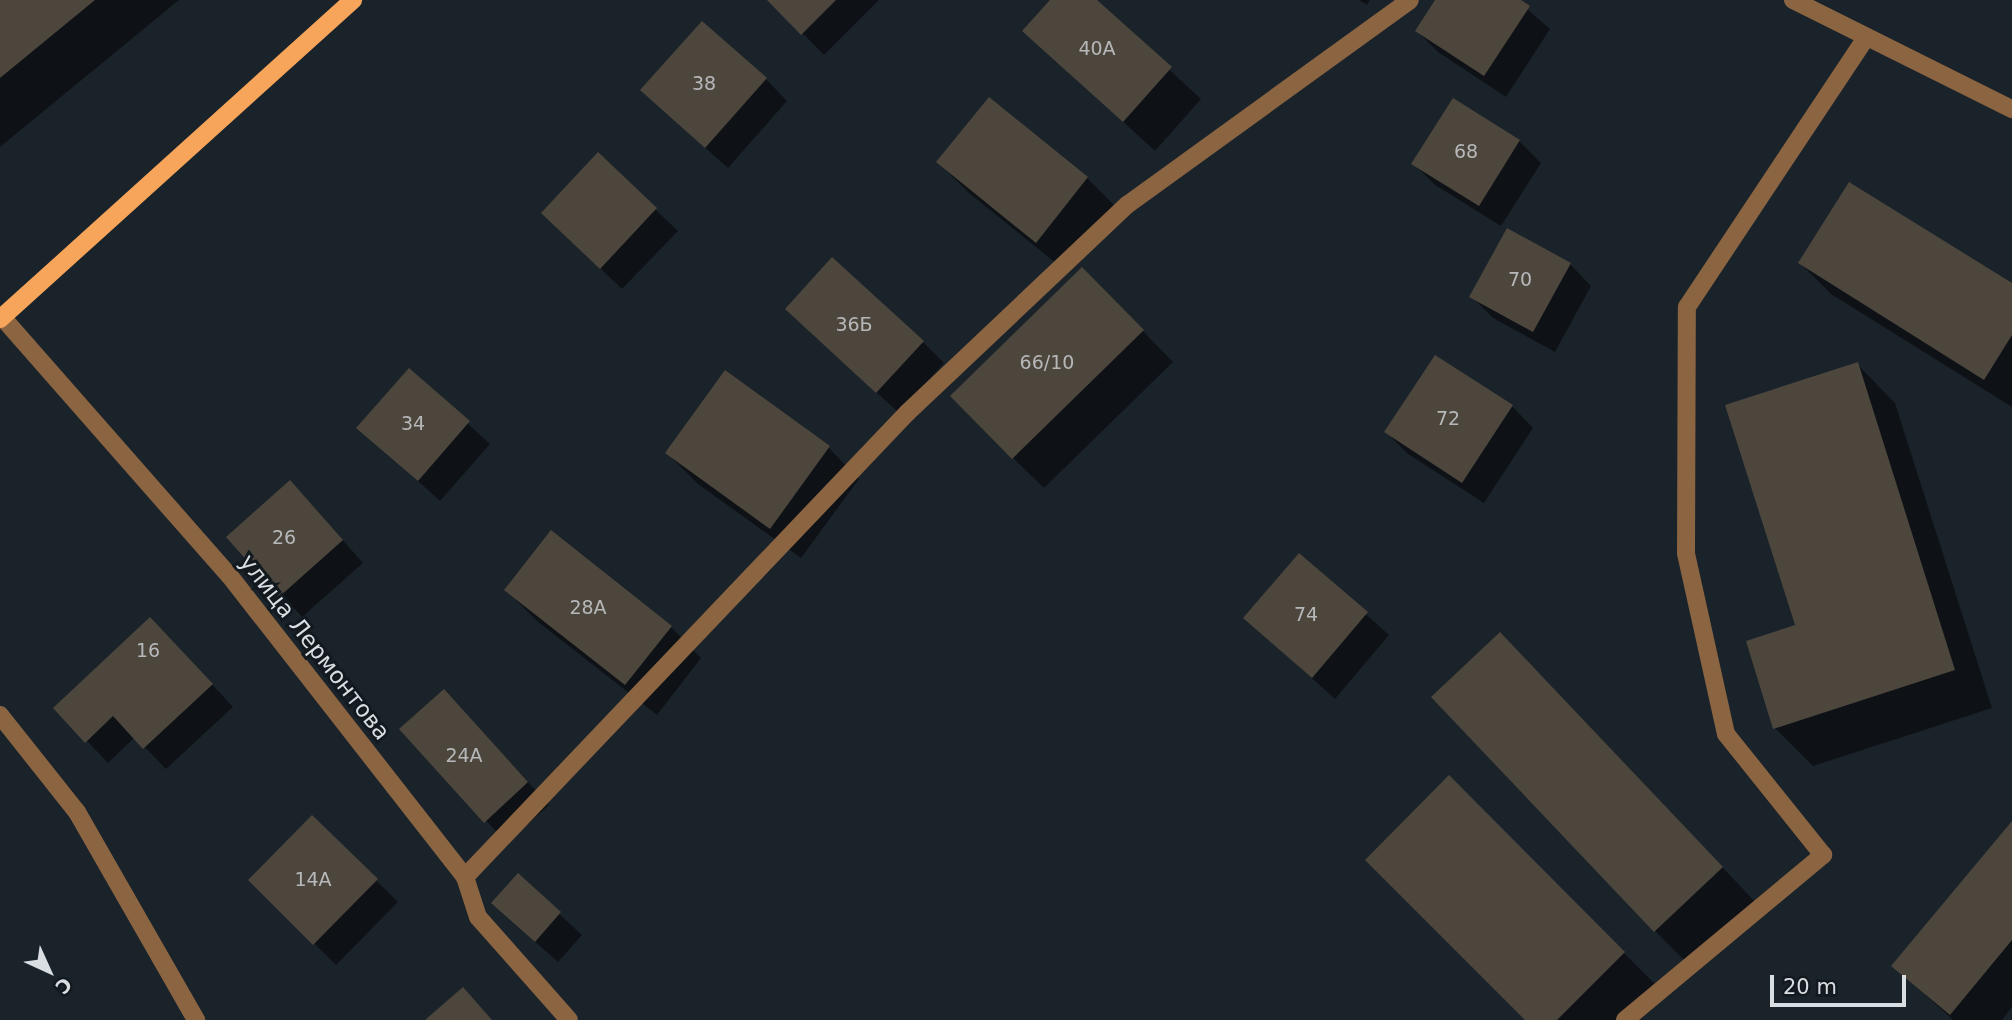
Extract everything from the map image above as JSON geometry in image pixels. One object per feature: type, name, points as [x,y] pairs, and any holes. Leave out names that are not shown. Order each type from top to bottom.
[{"type":"main road","name":"улица Лермонтова","points":[[1,318],[353,0]]},
{"type":"street","points":[[465,877],[907,413],[1127,205],[1410,0]]},
{"type":"street","points":[[1793,0],[2012,109]]},
{"type":"street","points":[[1625,1020],[1823,855],[1726,734],[1686,553],[1687,307],[1866,38]]},
{"type":"street","name":"улица Лермонтова","points":[[1,318],[229,575],[465,877],[478,917],[569,1020]]},
{"type":"street","points":[[0,715],[77,812],[196,1020]]},
{"type":"building","points":[[0,0],[95,0],[0,78]]},
{"type":"building","points":[[767,0],[836,0],[801,35]]},
{"type":"building","points":[[1050,0],[1097,0],[1172,67],[1123,122],[1022,31]]},
{"type":"building","points":[[1435,0],[1521,0],[1530,6],[1484,76],[1415,31]]},
{"type":"building","points":[[702,21],[767,78],[705,148],[640,90]]},
{"type":"building","points":[[989,97],[1088,177],[1036,243],[936,162]]},
{"type":"building","points":[[1453,98],[1520,140],[1479,206],[1411,164]]},
{"type":"building","points":[[598,152],[657,208],[600,269],[541,213]]},
{"type":"building","points":[[1849,182],[2012,283],[2012,335],[1984,380],[1798,263]]},
{"type":"building","points":[[1507,228],[1571,263],[1533,332],[1469,297]]},
{"type":"building","points":[[832,257],[924,341],[876,393],[785,309]]},
{"type":"building","points":[[1082,267],[1144,330],[1012,459],[950,396]]},
{"type":"building","points":[[1435,355],[1513,405],[1462,483],[1384,432]]},
{"type":"building","points":[[1858,362],[1955,670],[1773,729],[1746,641],[1795,625],[1725,405]]},
{"type":"building","points":[[409,368],[470,421],[418,481],[356,428]]},
{"type":"building","points":[[725,370],[830,446],[770,529],[665,453]]},
{"type":"building","points":[[290,480],[343,540],[279,597],[226,537]]},
{"type":"building","points":[[551,530],[672,626],[625,685],[504,590]]},
{"type":"building","points":[[1299,553],[1368,612],[1312,678],[1243,618]]},
{"type":"building","points":[[150,617],[213,684],[143,749],[113,716],[85,743],[53,708]]},
{"type":"building","points":[[1500,632],[1723,867],[1654,932],[1431,697]]},
{"type":"building","points":[[444,689],[528,782],[484,823],[399,729]]},
{"type":"building","points":[[1449,775],[1625,952],[1557,1020],[1525,1020],[1365,860]]},
{"type":"building","points":[[312,815],[378,879],[313,945],[248,880]]},
{"type":"building","points":[[2012,821],[2012,940],[1950,1015],[1891,966]]},
{"type":"building","points":[[518,873],[561,912],[535,942],[491,903]]},
{"type":"building","points":[[463,987],[492,1020],[425,1020]]}]
